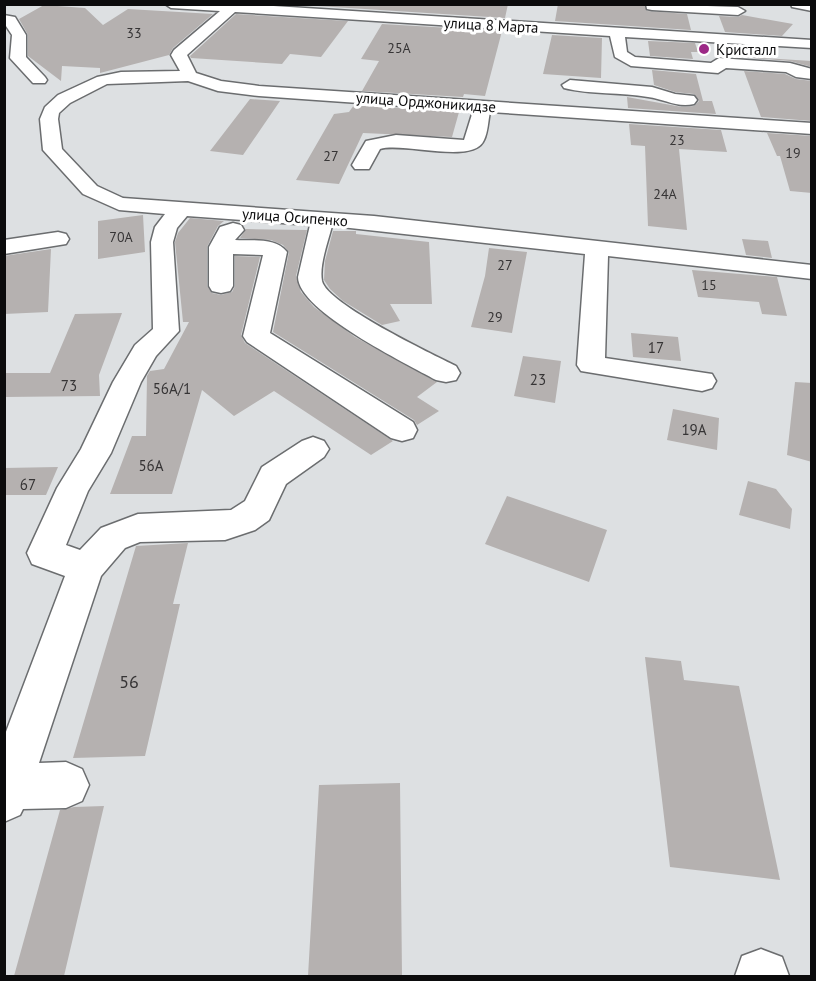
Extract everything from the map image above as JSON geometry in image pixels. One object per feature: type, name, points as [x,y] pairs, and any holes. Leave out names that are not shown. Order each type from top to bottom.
[{"type":"street","name":"улица 8 Марта","points":[[171,4],[234,6],[410,24],[617,32],[812,44]]},
{"type":"street","points":[[797,4],[812,7]]},
{"type":"street","points":[[656,34],[652,5],[738,11]]},
{"type":"street","points":[[190,76],[179,55],[182,50],[234,6]]},
{"type":"street","points":[[4,19],[10,21],[19,34],[12,40],[18,58],[39,80]]},
{"type":"street","points":[[617,32],[613,50],[631,61],[790,68]]},
{"type":"street","points":[[689,120],[685,105],[688,100],[714,81],[718,66],[717,38]]},
{"type":"street","points":[[778,42],[790,68],[796,72],[812,74]]},
{"type":"street","name":"улица Орджоникидзе","points":[[51,111],[77,92],[112,77],[190,76],[218,86],[259,91],[812,129]]},
{"type":"street","points":[[570,85],[652,92],[673,99],[688,100]]},
{"type":"street","points":[[362,165],[373,145],[378,142],[470,145],[475,140],[483,105]]},
{"type":"street","name":"улица Осипенко","points":[[51,111],[49,119],[53,150],[90,190],[119,204],[323,219],[812,272]]},
{"type":"street","points":[[86,568],[45,553],[73,488],[95,453],[127,382],[145,351],[166,331],[162,242],[166,227],[181,209]]},
{"type":"street","points":[[221,286],[221,247],[228,232],[245,226],[251,214]]},
{"type":"street","points":[[323,219],[309,281],[314,292],[368,332],[446,373]]},
{"type":"street","points":[[4,247],[58,239]]},
{"type":"street","points":[[221,247],[268,248],[275,252],[255,336],[402,430]]},
{"type":"street","points":[[597,248],[591,365],[702,381]]},
{"type":"street","points":[[66,785],[7,793],[86,568],[113,538],[138,528],[225,526],[243,520],[257,510],[273,476],[313,449]]},
{"type":"building","points":[[287,4],[508,4],[505,18]]},
{"type":"building","points":[[558,4],[644,4],[647,11],[687,14],[691,30],[555,21]]},
{"type":"building","points":[[44,5],[85,8],[103,25],[128,9],[213,14],[173,48],[169,55],[100,73],[100,68],[62,66],[61,81],[28,56],[28,35],[19,19]]},
{"type":"building","points":[[236,14],[348,21],[321,57],[290,54],[282,64],[191,58],[190,56]]},
{"type":"building","points":[[742,15],[793,24],[782,36],[725,32],[719,16],[738,17]]},
{"type":"building","points":[[382,24],[502,31],[485,96],[464,94],[463,97],[362,91],[379,61],[361,59]]},
{"type":"building","points":[[552,35],[602,38],[601,78],[543,74]]},
{"type":"building","points":[[648,41],[695,43],[698,52],[691,52],[693,59],[650,56]]},
{"type":"building","points":[[731,45],[772,48],[763,58],[812,61],[812,67],[790,61],[738,57]]},
{"type":"building","points":[[652,70],[696,74],[703,101],[712,101],[716,114],[628,108],[627,97],[682,107],[694,106],[699,101],[694,94],[675,92],[654,85]]},
{"type":"building","points":[[744,71],[785,74],[796,79],[812,81],[812,121],[761,117]]},
{"type":"building","points":[[250,99],[280,101],[243,155],[210,151]]},
{"type":"building","points":[[354,105],[459,112],[452,137],[363,133],[339,184],[296,180],[334,114],[349,112]]},
{"type":"building","points":[[629,124],[721,130],[727,152],[679,149],[687,230],[648,226],[645,146],[631,145]]},
{"type":"building","points":[[767,133],[812,136],[812,193],[790,191],[780,156],[777,156]]},
{"type":"building","points":[[143,215],[145,252],[98,259],[98,221]]},
{"type":"building","points":[[190,218],[224,221],[218,226],[207,247],[207,286],[212,293],[221,295],[232,292],[235,286],[235,256],[260,257],[241,335],[245,343],[393,441],[371,455],[274,391],[234,416],[202,390],[172,494],[110,494],[132,436],[146,436],[147,376],[150,371],[164,369],[189,322],[183,322],[175,242],[178,233]]},
{"type":"building","points":[[246,229],[307,230],[296,276],[301,292],[314,307],[355,337],[437,382],[417,397],[439,411],[417,425],[414,420],[273,332],[289,252],[283,245],[271,240],[240,238]]},
{"type":"building","points":[[333,231],[356,231],[356,234],[429,242],[432,304],[390,304],[400,321],[382,325],[343,301],[324,280],[325,261]]},
{"type":"building","points":[[742,239],[768,241],[772,258],[746,255]]},
{"type":"building","points":[[489,248],[527,252],[512,333],[471,327],[485,276]]},
{"type":"building","points":[[51,249],[48,312],[4,314],[4,256]]},
{"type":"building","points":[[692,270],[777,277],[787,316],[762,314],[759,302],[698,297]]},
{"type":"building","points":[[122,313],[99,375],[100,396],[4,397],[4,373],[50,373],[75,314]]},
{"type":"building","points":[[631,333],[678,337],[681,361],[633,357]]},
{"type":"building","points":[[523,356],[561,361],[555,403],[514,396]]},
{"type":"building","points":[[795,382],[812,383],[812,462],[787,455]]},
{"type":"building","points":[[673,409],[719,418],[717,450],[667,440]]},
{"type":"building","points":[[58,467],[46,495],[4,495],[4,468]]},
{"type":"building","points":[[748,481],[776,489],[792,509],[790,529],[739,515]]},
{"type":"building","points":[[507,496],[607,530],[589,582],[485,544]]},
{"type":"building","points":[[188,543],[173,604],[180,604],[145,756],[73,758],[136,546]]},
{"type":"building","points":[[645,657],[681,661],[684,680],[739,686],[780,880],[670,867]]},
{"type":"building","points":[[400,783],[402,976],[308,976],[319,785]]},
{"type":"building","points":[[104,806],[64,976],[14,976],[60,810]]},
{"type":"place","name":"Кристалл","points":[[704,49]]}]
